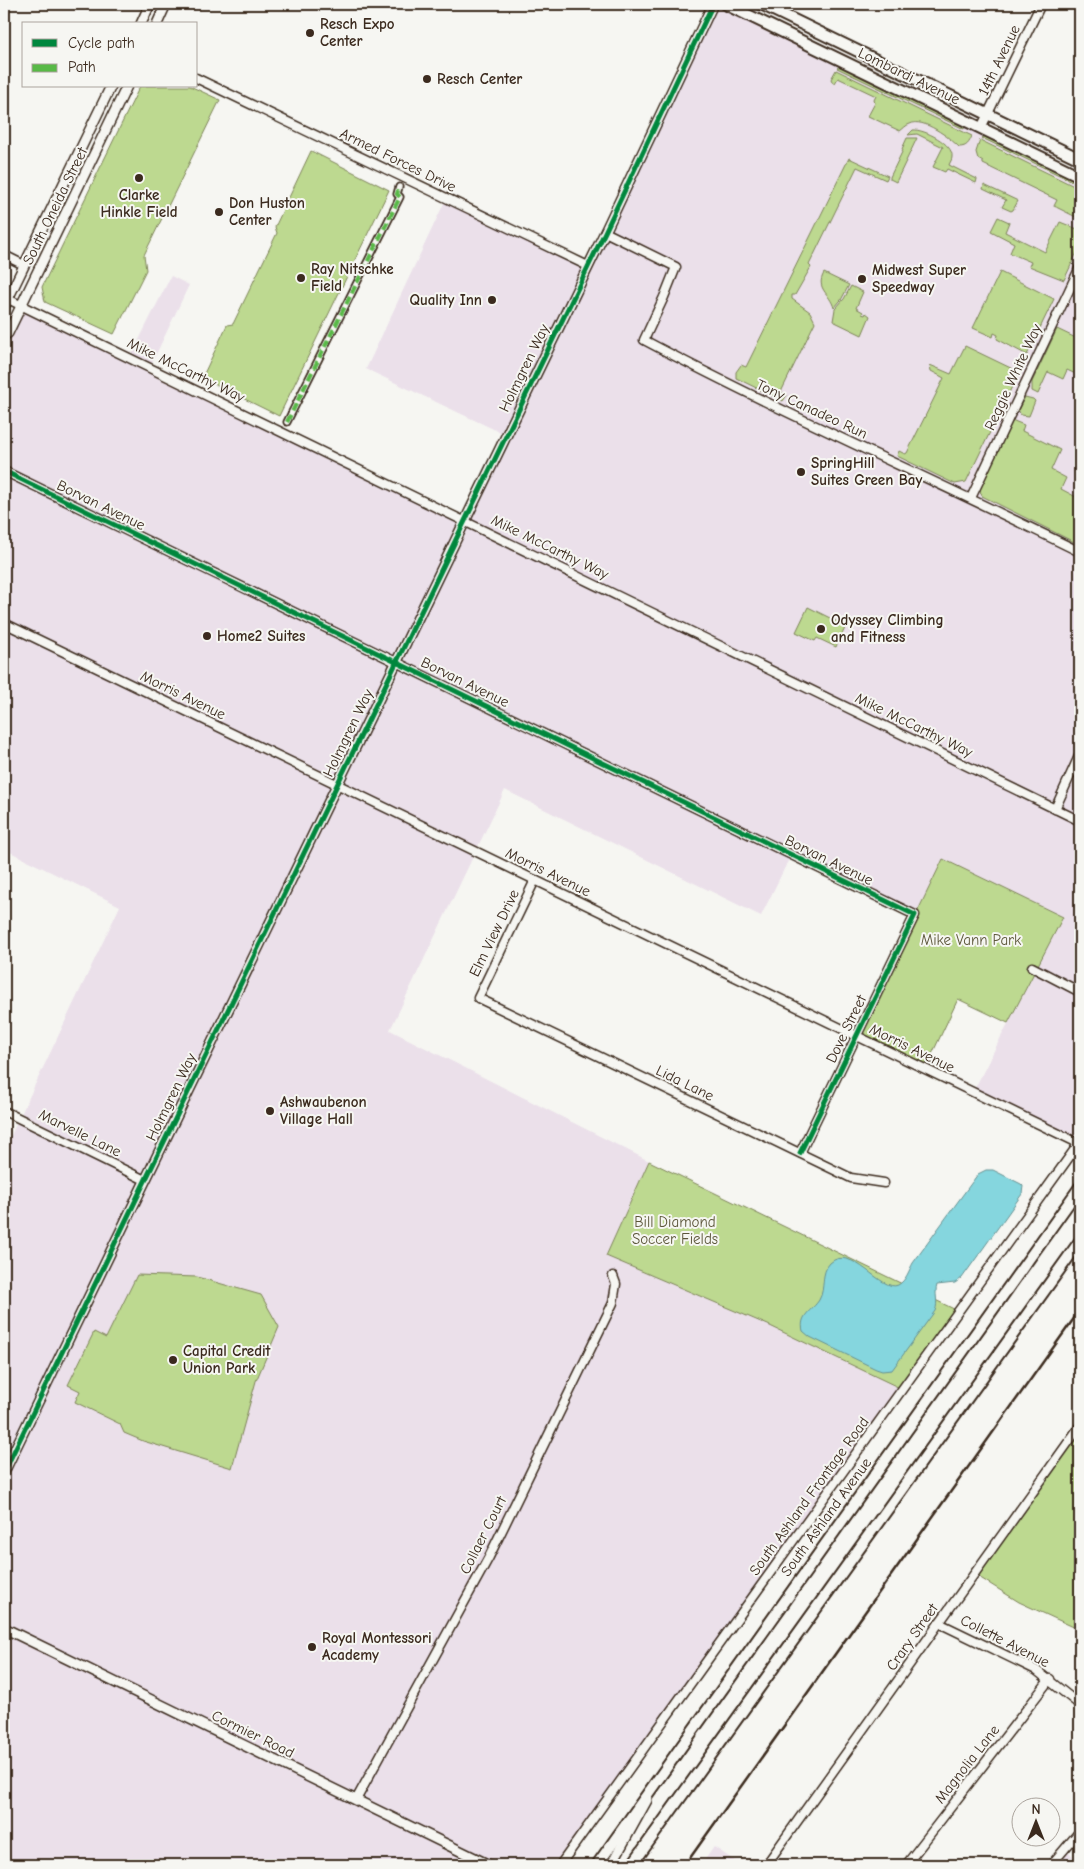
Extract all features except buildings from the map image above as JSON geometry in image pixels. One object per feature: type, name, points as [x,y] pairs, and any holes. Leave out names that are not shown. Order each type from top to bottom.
[{"type":"main road","name":"Lombardi Avenue","points":[[724,4],[1080,176]]},
{"type":"main road","name":"Lombardi Avenue","points":[[761,4],[1080,159]]},
{"type":"main road","name":"South Ashland Avenue","points":[[597,1865],[1080,1187]]},
{"type":"main road","points":[[632,1865],[1080,1241]]},
{"type":"street","points":[[142,22],[150,4]]},
{"type":"street","points":[[158,22],[166,4]]},
{"type":"street","name":"Holmgren Way","points":[[4,1472],[6,1461],[337,785],[605,232],[713,4]]},
{"type":"street","name":"14th Avenue","points":[[981,128],[1041,4]]},
{"type":"street","name":"Armed Forces Drive","points":[[198,79],[588,266]]},
{"type":"street","name":"South Oneida Street","points":[[6,303],[110,88]]},
{"type":"street","name":"South Oneida Street","points":[[4,336],[8,333],[22,305],[126,88]]},
{"type":"street","points":[[287,422],[400,197],[397,194],[399,187]]},
{"type":"street","name":"Tony Canadeo Run","points":[[605,232],[676,267],[644,340],[725,383],[971,498],[1080,552]]},
{"type":"street","points":[[4,255],[24,265]]},
{"type":"street","name":"Reggie White Way","points":[[971,498],[1080,267]]},
{"type":"street","name":"Mike McCarthy Way","points":[[6,303],[22,305],[1080,821]]},
{"type":"street","name":"Borvan Avenue","points":[[4,471],[915,915]]},
{"type":"street","name":"Morris Avenue","points":[[4,623],[1080,1143]]},
{"type":"street","points":[[1055,809],[1080,754]]},
{"type":"street","name":"Elm View Drive","points":[[478,998],[535,880]]},
{"type":"street","name":"Dove Street","points":[[800,1154],[915,915]]},
{"type":"street","points":[[1032,967],[1080,992]]},
{"type":"street","name":"Lida Lane","points":[[478,998],[851,1178],[884,1183]]},
{"type":"street","name":"Marvelle Lane","points":[[4,1111],[145,1180]]},
{"type":"street","name":"South Ashland Frontage Road","points":[[560,1865],[1080,1143]]},
{"type":"street","name":"Collaer Court","points":[[356,1800],[489,1557],[613,1303],[616,1284],[613,1276]]},
{"type":"street","name":"Crary Street","points":[[766,1865],[1080,1426]]},
{"type":"street","name":"Collette Avenue","points":[[939,1623],[1036,1670],[1050,1679],[1080,1705]]},
{"type":"street","name":"Cormier Road","points":[[4,1628],[489,1865]]},
{"type":"street","name":"Magnolia Lane","points":[[906,1865],[1050,1679]]},
{"type":"street","points":[[611,1865],[657,1780]]},
{"type":"street","points":[[1052,1865],[1080,1831]]},
{"type":"shaded area","points":[[713,4],[725,4],[1080,176],[1080,1142],[973,1092],[1062,917],[944,860],[915,915],[791,855],[761,916],[505,790],[390,1030],[649,1161],[606,1256],[768,1325],[902,1389],[560,1865],[4,1865],[4,1150],[120,906],[4,849],[4,336],[22,305],[130,358],[171,276],[189,285],[150,367],[464,521],[506,435],[366,369],[446,199],[588,266]]},
{"type":"shaded area","points":[[714,1847],[741,1865],[701,1865]]},
{"type":"shaded area","points":[[1065,1849],[1080,1863],[1080,1865],[1051,1865]]},
{"type":"green space","points":[[840,66],[965,126],[964,129],[837,68]]},
{"type":"green space","points":[[836,70],[972,136],[970,141],[966,145],[959,147],[943,134],[922,123],[909,125],[900,131],[868,116],[875,103],[876,96],[838,78],[833,83],[831,79]]},
{"type":"green space","name":"Clarke Hinkle Field","points":[[139,88],[194,88],[220,100],[144,255],[146,270],[114,334],[45,302],[42,287]]},
{"type":"green space","points":[[913,130],[924,132],[943,142],[951,152],[952,158],[949,165],[977,179],[976,183],[947,169],[945,172],[933,167],[943,147],[917,134],[908,135]]},
{"type":"green space","points":[[985,136],[1080,182],[1080,185],[982,138]]},
{"type":"green space","points":[[907,138],[917,138],[896,182],[890,179],[890,177]]},
{"type":"green space","points":[[980,140],[1080,189],[1080,219],[1054,206],[1057,200],[983,164],[978,159],[976,152]]},
{"type":"green space","name":"Ray Nitschke Field","points":[[311,151],[389,190],[279,416],[202,378],[227,325],[233,324],[277,233],[275,227]]},
{"type":"green space","points":[[849,158],[888,176],[886,180],[857,167],[809,265],[811,267],[795,295],[792,295],[792,299],[810,312],[815,322],[781,392],[787,395],[783,401],[736,378],[736,372],[741,365],[746,367]]},
{"type":"green space","points":[[984,185],[1018,201],[1013,210],[1002,207],[1006,200],[983,189]]},
{"type":"green space","points":[[998,217],[1009,222],[1005,232],[1045,252],[1060,222],[1080,230],[1080,246],[1064,280],[1029,266],[1031,262],[1010,253],[1014,243],[991,231]]},
{"type":"green space","points":[[1000,272],[1054,299],[1027,355],[997,339],[998,335],[994,333],[993,337],[973,328]]},
{"type":"green space","points":[[824,273],[849,285],[834,308],[822,287],[821,283]]},
{"type":"green space","points":[[851,286],[863,292],[856,308],[863,312],[862,314],[865,315],[866,313],[870,316],[862,335],[833,321],[835,309],[844,299]]},
{"type":"green space","points":[[1057,329],[1080,340],[1080,376],[1067,370],[1063,379],[1048,372],[1038,394],[1032,391],[1032,382]]},
{"type":"green space","points":[[965,346],[1019,372],[966,482],[955,484],[897,456],[899,451],[907,453],[944,378],[931,371],[930,365],[951,374]]},
{"type":"green space","points":[[1025,397],[1035,401],[1029,416],[1021,415],[1018,410]]},
{"type":"green space","points":[[1014,421],[1024,425],[1022,431],[1060,450],[1051,470],[1066,478],[1061,489],[1080,499],[1080,545],[982,496],[980,491],[981,484],[1011,423]]},
{"type":"green space","name":"Odyssey Climbing and Fitness","points":[[808,607],[846,626],[836,647],[817,638],[815,641],[796,632]]},
{"type":"green space","name":"Mike Vann Park","points":[[943,859],[1063,917],[1008,1023],[958,999],[925,1069],[857,1036]]},
{"type":"green space","name":"Bill Diamond Soccer Fields","points":[[649,1161],[958,1311],[902,1389],[768,1325],[606,1256]]},
{"type":"green space","name":"Capital Credit Union Park","points":[[137,1275],[197,1277],[261,1295],[279,1327],[256,1381],[232,1468],[143,1441],[124,1433],[120,1424],[75,1402],[80,1391],[68,1385],[94,1332],[106,1338]]},
{"type":"green space","points":[[1080,1426],[1080,1630],[1019,1602],[974,1574]]},
{"type":"water","points":[[986,1170],[993,1170],[1021,1184],[1023,1186],[1022,1194],[962,1278],[955,1283],[937,1285],[935,1311],[892,1370],[882,1371],[876,1369],[810,1337],[803,1331],[804,1317],[819,1300],[825,1271],[830,1263],[838,1259],[847,1259],[857,1263],[891,1286],[898,1285],[905,1278],[913,1263],[978,1174]]},
{"type":"railway","points":[[685,1865],[1080,1310]]},
{"type":"marked path","points":[[287,422],[400,197],[397,194],[399,187]]},
{"type":"cycle path","points":[[4,1472],[605,232],[713,4]]},
{"type":"cycle path","points":[[4,471],[915,915],[800,1153]]},
{"type":"place","name":"Resch Expo Center","points":[[310,33]]},
{"type":"place","name":"Resch Center","points":[[427,79]]},
{"type":"place","name":"Clarke Hinkle Field","points":[[139,178]]},
{"type":"place","name":"Don Huston Center","points":[[219,212]]},
{"type":"place","name":"Ray Nitschke Field","points":[[301,278]]},
{"type":"place","name":"Midwest Super Speedway","points":[[862,279]]},
{"type":"place","name":"Quality Inn","points":[[492,300]]},
{"type":"place","name":"SpringHill Suites Green Bay","points":[[801,472]]},
{"type":"place","name":"Odyssey Climbing and Fitness","points":[[821,629]]},
{"type":"place","name":"Home2 Suites","points":[[207,636]]},
{"type":"place","name":"Ashwaubenon Village Hall","points":[[270,1111]]},
{"type":"place","name":"Capital Credit Union Park","points":[[173,1360]]},
{"type":"place","name":"Royal Montessori Academy","points":[[312,1647]]}]
